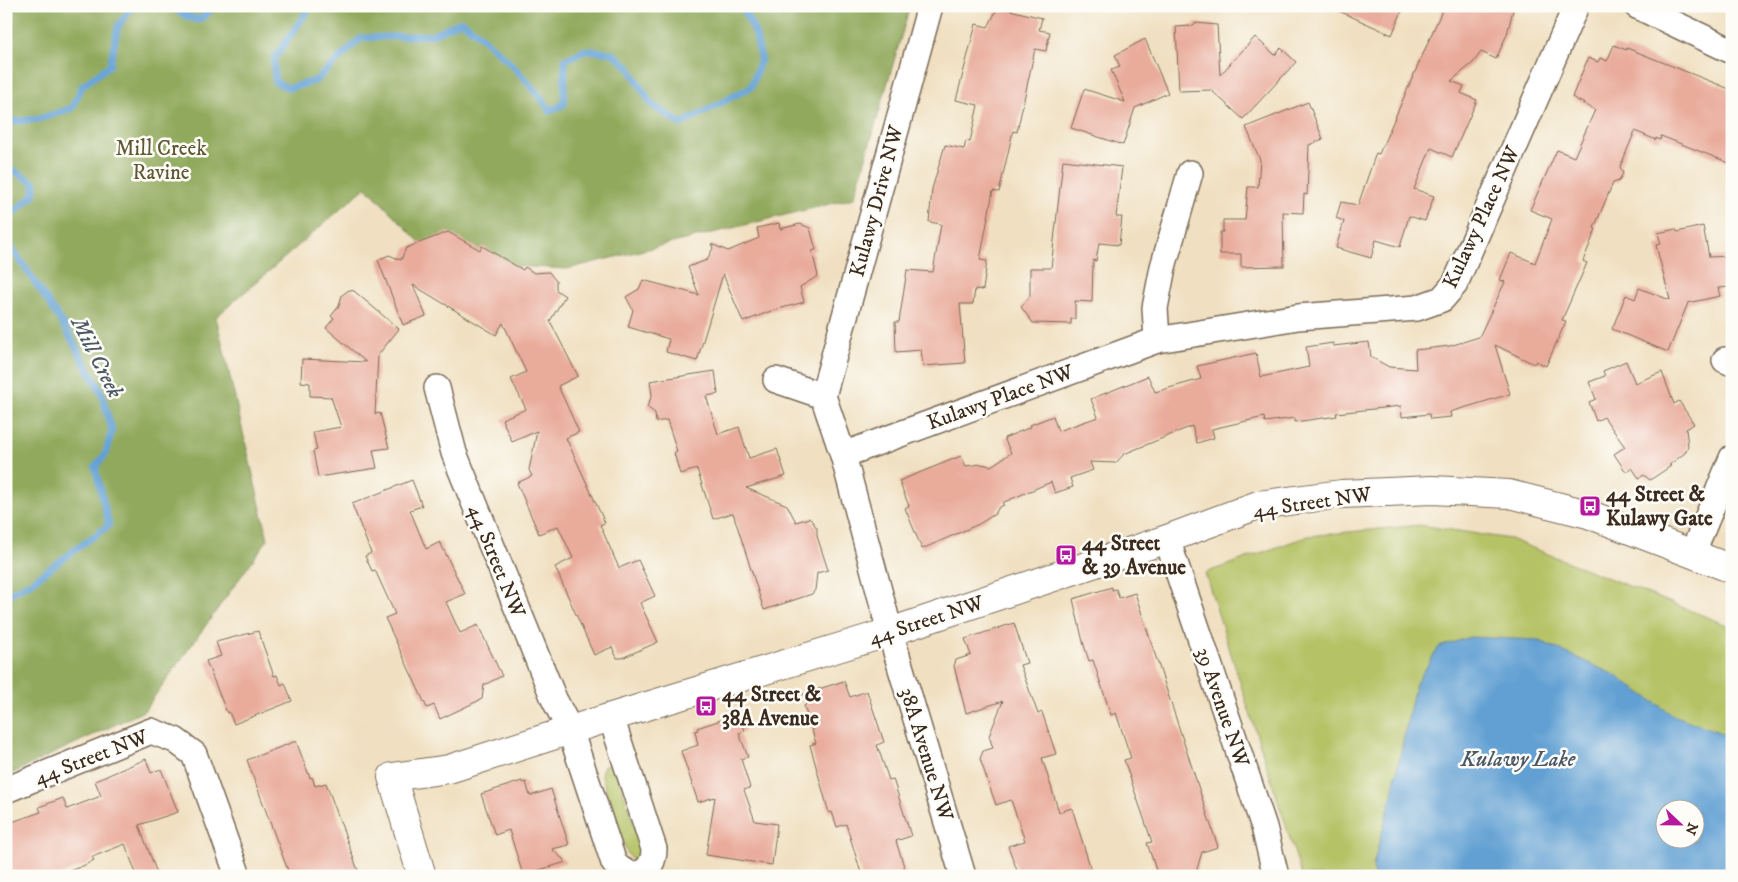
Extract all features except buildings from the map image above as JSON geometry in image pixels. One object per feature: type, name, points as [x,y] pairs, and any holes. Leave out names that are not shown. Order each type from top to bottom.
[{"type":"street","name":"Kulawy Drive NW","points":[[823,396],[930,6]]},
{"type":"street","name":"Kulawy Place NW","points":[[843,455],[1157,340],[1298,317],[1418,308],[1442,299],[1455,284],[1576,6]]},
{"type":"street","points":[[1637,6],[1732,51]]},
{"type":"street","points":[[1157,340],[1155,308],[1163,267],[1190,173]]},
{"type":"street","points":[[776,380],[823,396],[843,455],[890,632]]},
{"type":"street","name":"44 Street NW","points":[[437,388],[454,453],[554,699],[570,730],[614,863],[626,873],[642,872],[652,864],[654,849],[611,717]]},
{"type":"street","points":[[1693,552],[1732,458]]},
{"type":"street","name":"44 Street NW","points":[[422,876],[392,777],[449,769],[611,717],[890,632],[1167,539],[1258,505],[1342,494],[1432,490],[1509,494],[1588,514],[1732,568]]},
{"type":"street","name":"39 Avenue NW","points":[[1167,539],[1264,827],[1276,876]]},
{"type":"street","name":"38A Avenue NW","points":[[890,632],[963,876]]},
{"type":"street","name":"44 Street NW","points":[[6,790],[151,731],[176,740],[194,754],[238,876]]},
{"type":"green space","name":"Mill Creek Ravine","points":[[6,6],[910,6],[854,198],[567,269],[439,262],[366,187],[216,317],[268,539],[144,711],[6,776]]},
{"type":"green space","points":[[1420,525],[1510,539],[1732,627],[1732,876],[1302,876],[1205,573],[1308,536]]},
{"type":"green space","points":[[609,764],[615,767],[642,848],[642,853],[636,858],[631,858],[627,853],[601,774],[603,767]]},
{"type":"water","name":"Kulawy Lake","points":[[1470,637],[1538,640],[1615,675],[1673,715],[1732,737],[1732,876],[1374,876],[1373,865],[1390,803],[1415,685],[1439,647]]},
{"type":"waterway","name":"Mill Creek","points":[[6,122],[39,119],[72,108],[82,86],[110,65],[118,26],[133,6]]},
{"type":"waterway","name":"Mill Creek","points":[[170,6],[188,17],[199,20],[210,11],[211,6]]},
{"type":"waterway","name":"Mill Creek","points":[[311,6],[274,59],[275,82],[289,88],[315,81],[361,38],[431,35],[462,21],[509,63],[530,85],[550,111],[564,104],[565,60],[585,50],[612,53],[628,66],[651,104],[681,124],[751,87],[761,59],[755,32],[741,6]]},
{"type":"waterway","name":"Mill Creek","points":[[6,166],[35,183],[33,196],[6,219]]},
{"type":"waterway","name":"Mill Creek","points":[[6,239],[64,326],[101,392],[112,430],[105,455],[95,467],[109,525],[30,583],[6,595]]},
{"type":"place","name":"44 Street & Kulawy Gate","points":[[1590,506]]},
{"type":"place","name":"44 Street & 39 Avenue","points":[[1066,555]]},
{"type":"place","name":"44 Street & 38A Avenue","points":[[706,706]]}]
